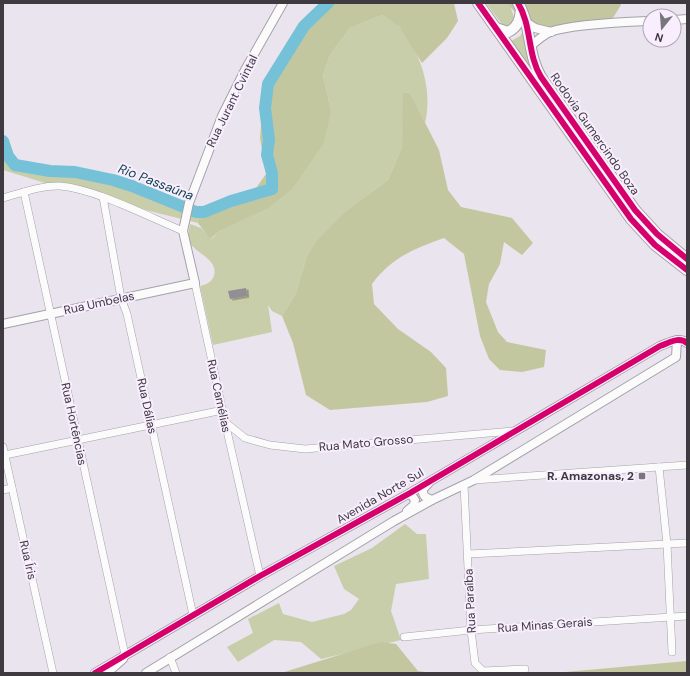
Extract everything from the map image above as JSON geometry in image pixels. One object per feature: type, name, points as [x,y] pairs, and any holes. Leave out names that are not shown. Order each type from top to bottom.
[{"type":"main road","name":"Rodovia Gumercindo Boza","points":[[478,3],[631,219],[655,245],[687,270]]},
{"type":"main road","name":"Rodovia Gumercindo Boza","points":[[519,6],[527,23],[534,63],[541,77],[625,196],[657,234],[687,260]]},
{"type":"main road","points":[[496,28],[508,32],[514,30],[520,19],[519,6]]},
{"type":"street","name":"Rua Jurant Cvintal","points":[[185,215],[222,116],[245,70],[283,3]]},
{"type":"street","points":[[530,47],[542,36],[552,32],[587,26],[642,22]]},
{"type":"street","points":[[527,23],[535,28],[552,32]]},
{"type":"street","points":[[3,198],[24,192],[59,186],[103,197],[184,231]]},
{"type":"street","name":"Rua Hortências","points":[[24,192],[126,654]]},
{"type":"street","name":"Rua Dálias","points":[[103,197],[121,298],[127,314],[193,615]]},
{"type":"street","name":"Rua Camélias","points":[[185,215],[184,231],[224,422],[260,576]]},
{"type":"street","name":"Rua Umbelas","points":[[3,324],[196,283]]},
{"type":"street","points":[[146,673],[170,657],[217,631],[394,521],[432,500],[474,480],[676,357],[677,340],[687,343]]},
{"type":"street","name":"Avenida Norte Sul","points":[[95,673],[260,576],[410,493],[660,346],[677,340]]},
{"type":"street","points":[[5,455],[222,410]]},
{"type":"street","name":"Rua Mato Grosso","points":[[224,422],[246,438],[270,445],[305,449],[514,431]]},
{"type":"street","name":"Rua Íris","points":[[3,447],[53,673]]},
{"type":"street","points":[[474,480],[687,465]]},
{"type":"street","points":[[659,467],[667,544],[672,652]]},
{"type":"street","points":[[432,500],[425,497],[423,494],[423,489],[438,476]]},
{"type":"street","name":"Rua Paraíba","points":[[464,485],[471,630],[475,664],[483,671],[525,669]]},
{"type":"street","points":[[3,490],[12,488]]},
{"type":"street","points":[[394,521],[414,504],[415,500],[410,493]]},
{"type":"street","points":[[468,554],[687,543]]},
{"type":"street","name":"Rua Minas Gerais","points":[[404,637],[471,630],[687,616]]},
{"type":"street","name":"Avenida Norte Sul","points":[[107,673],[120,663],[126,654]]},
{"type":"street","points":[[170,657],[176,673]]},
{"type":"green space","points":[[322,3],[454,3],[458,21],[447,38],[422,63],[399,26],[382,15],[350,28],[330,55],[323,75],[331,111],[324,143],[292,189],[268,208],[221,230],[210,239],[198,223],[200,207],[254,191],[266,174],[260,138],[264,89],[301,22]]},
{"type":"green space","points":[[486,3],[509,3],[515,20],[509,27],[504,27]]},
{"type":"green space","points":[[506,3],[620,3],[621,5],[611,21],[574,30],[554,32],[537,29],[528,24]]},
{"type":"green space","points":[[382,15],[400,27],[414,48],[419,60],[426,85],[427,110],[425,123],[410,93],[404,92],[402,147],[388,180],[346,211],[306,259],[296,293],[282,316],[272,311],[268,305],[272,332],[213,345],[200,286],[207,284],[212,280],[215,272],[211,262],[190,243],[188,236],[190,224],[201,228],[211,239],[331,111],[323,75],[330,55],[350,28]]},
{"type":"green space","points":[[524,30],[530,64],[535,76],[511,41],[520,36]]},
{"type":"green space","points":[[403,92],[410,93],[439,150],[448,190],[461,207],[512,218],[533,243],[522,255],[504,242],[500,264],[489,284],[486,302],[498,332],[507,342],[546,350],[544,367],[522,372],[500,370],[489,359],[480,336],[464,254],[444,238],[404,255],[387,267],[372,284],[374,304],[398,329],[431,352],[446,368],[448,396],[427,402],[330,410],[306,395],[293,343],[282,316],[296,293],[306,259],[316,242],[346,211],[388,180],[402,147]]},
{"type":"green space","points":[[3,143],[8,152],[20,161],[115,182],[191,210],[200,207],[198,223],[81,194],[3,170]]},
{"type":"green space","points":[[405,524],[417,534],[426,534],[429,579],[396,584],[391,611],[401,640],[321,659],[301,642],[274,640],[238,662],[227,647],[253,633],[248,619],[279,603],[283,614],[312,622],[344,614],[351,610],[359,599],[344,589],[334,566],[372,548]]},
{"type":"green space","points":[[381,642],[396,644],[418,671],[434,673],[281,673]]},
{"type":"green space","points":[[687,661],[687,673],[554,673]]},
{"type":"building","points":[[246,288],[247,296],[230,299],[228,291]]},
{"type":"waterway","name":"Rio Passaúna","points":[[3,141],[8,156],[15,165],[50,171],[75,172],[113,180],[132,186],[196,212],[204,212],[231,201],[272,189],[272,173],[267,155],[269,140],[265,108],[268,84],[304,26],[328,3]]},
{"type":"cycle path","points":[[478,3],[631,219],[655,245],[687,270]]},
{"type":"cycle path","points":[[518,3],[526,21],[533,59],[541,77],[635,210],[657,234],[687,259]]},
{"type":"cycle path","points":[[95,673],[260,576],[410,493],[660,346],[677,340],[687,343]]},
{"type":"place","name":"R. Amazonas, 2","points":[[642,476]]}]
